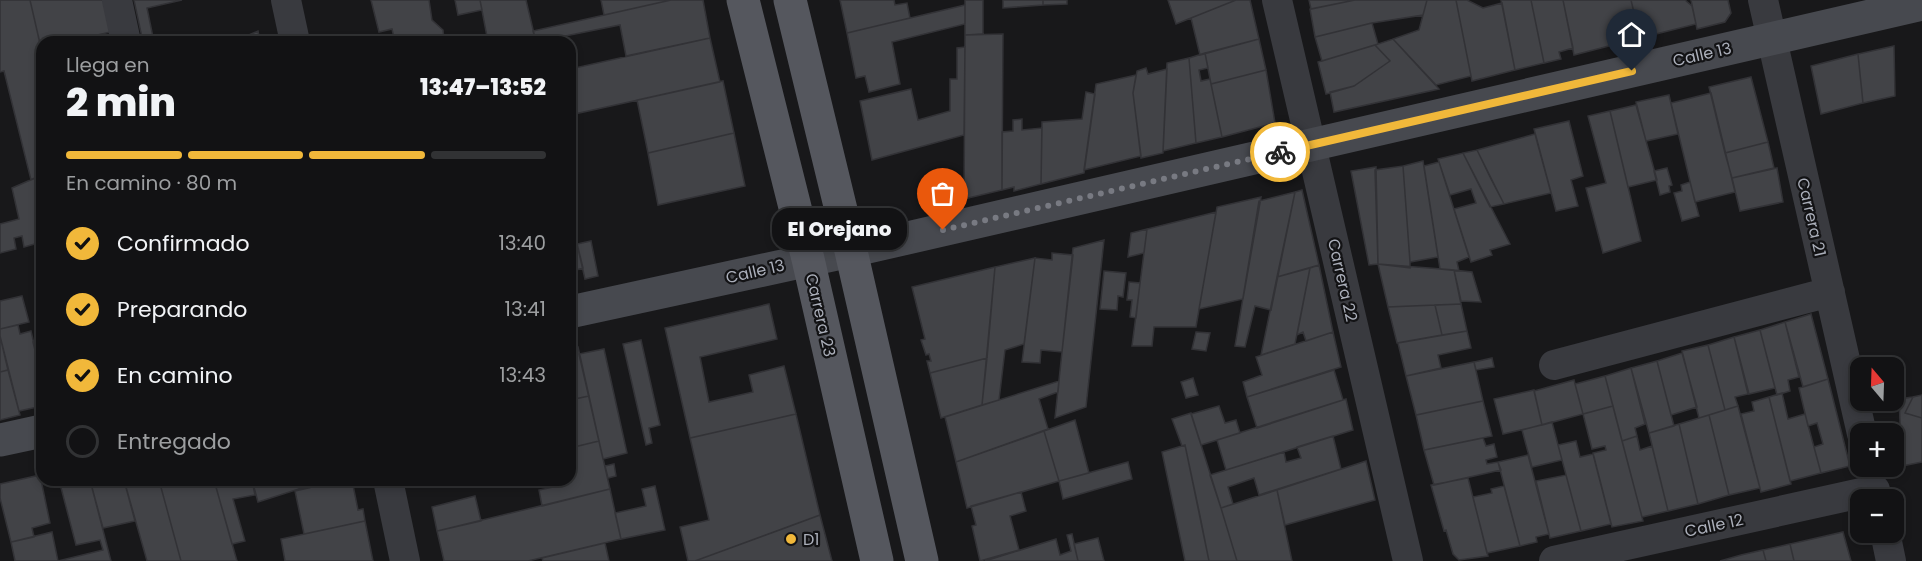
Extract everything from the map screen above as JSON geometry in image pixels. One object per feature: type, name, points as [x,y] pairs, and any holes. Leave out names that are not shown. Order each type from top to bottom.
[{"type":"main road","name":"Carrera 23","points":[[743,0],[808,259],[877,561]]},
{"type":"main road","points":[[790,0],[851,251],[922,561]]},
{"type":"street","points":[[117,0],[125,36]]},
{"type":"street","points":[[286,0],[294,36]]},
{"type":"street","name":"Carrera 22","points":[[1277,0],[1408,561]]},
{"type":"street","name":"Carrera 21","points":[[1762,0],[1860,423]]},
{"type":"street","name":"Calle 13","points":[[576,311],[851,251],[1922,4]]},
{"type":"street","points":[[1554,365],[1830,292]]},
{"type":"street","points":[[0,440],[36,432]]},
{"type":"street","name":"Calle 12","points":[[1554,561],[1874,485]]},
{"type":"street","points":[[389,486],[405,561]]},
{"type":"street","points":[[1887,543],[1891,561]]},
{"type":"building","points":[[0,0],[30,0],[38,36],[36,36],[36,178],[31,180],[4,71],[0,72]]},
{"type":"building","points":[[30,0],[108,0],[115,31],[93,36],[38,36]]},
{"type":"building","points":[[134,0],[182,0],[147,8],[153,36],[142,36]]},
{"type":"building","points":[[371,0],[429,0],[432,20],[443,30],[444,36],[394,36],[392,29],[379,32]]},
{"type":"building","points":[[455,0],[480,0],[482,10],[458,15]]},
{"type":"building","points":[[480,0],[526,0],[535,36],[487,36]]},
{"type":"building","points":[[601,0],[671,0],[604,15]]},
{"type":"building","points":[[671,0],[703,0],[710,38],[626,56],[620,25],[566,36],[534,36],[533,31]]},
{"type":"building","points":[[840,0],[894,0],[895,5],[907,3],[910,18],[847,33]]},
{"type":"building","points":[[965,0],[983,0],[983,34],[965,35]]},
{"type":"building","points":[[1003,0],[1043,0],[1043,5],[1003,8]]},
{"type":"building","points":[[1043,0],[1067,0],[1067,4],[1043,5]]},
{"type":"building","points":[[1168,0],[1236,0],[1176,24]]},
{"type":"building","points":[[1236,0],[1250,0],[1259,39],[1200,55],[1191,18]]},
{"type":"building","points":[[1309,0],[1355,0],[1311,9]]},
{"type":"building","points":[[1355,0],[1427,0],[1423,15],[1372,23],[1315,37],[1310,9]]},
{"type":"building","points":[[1427,0],[1456,0],[1471,76],[1436,85],[1393,39],[1419,30]]},
{"type":"building","points":[[1456,0],[1467,0],[1483,8],[1502,3],[1515,70],[1472,81]]},
{"type":"building","points":[[1501,0],[1531,0],[1544,63],[1515,70]]},
{"type":"building","points":[[1531,0],[1563,0],[1573,48],[1559,52],[1561,59],[1544,63]]},
{"type":"building","points":[[1563,0],[1631,0],[1640,38],[1574,55]]},
{"type":"building","points":[[1631,0],[1685,0],[1692,6],[1696,24],[1640,38]]},
{"type":"building","points":[[1691,0],[1728,0],[1731,13],[1725,22],[1697,29]]},
{"type":"building","points":[[965,5],[965,24],[892,42],[900,84],[869,92],[865,76],[856,78],[847,33]]},
{"type":"building","points":[[1372,23],[1378,44],[1322,61],[1315,37]]},
{"type":"building","points":[[258,31],[259,36],[247,36]]},
{"type":"building","points":[[1003,34],[1002,190],[964,199],[965,35]]},
{"type":"building","points":[[710,38],[720,82],[576,114],[576,68]]},
{"type":"building","points":[[1259,39],[1266,70],[1211,84],[1205,53]]},
{"type":"building","points":[[1393,39],[1439,89],[1334,112],[1330,92],[1354,86],[1390,61],[1375,45]]},
{"type":"building","points":[[1375,45],[1390,61],[1354,86],[1326,94],[1318,62]]},
{"type":"building","points":[[1894,46],[1895,96],[1863,103],[1858,54]]},
{"type":"building","points":[[965,47],[964,135],[872,160],[860,101],[911,89],[918,120],[950,111],[950,79],[957,79],[957,48]]},
{"type":"building","points":[[1205,53],[1208,68],[1199,70],[1201,81],[1210,79],[1222,137],[1196,143],[1189,58]]},
{"type":"building","points":[[1858,54],[1863,103],[1821,114],[1811,66]]},
{"type":"building","points":[[1189,58],[1196,143],[1163,151],[1167,63]]},
{"type":"building","points":[[1146,68],[1148,74],[1167,69],[1163,153],[1141,158],[1133,93],[1137,71]]},
{"type":"building","points":[[1266,70],[1275,123],[1222,137],[1211,84]]},
{"type":"building","points":[[1136,75],[1133,93],[1141,156],[1084,170],[1096,84]]},
{"type":"building","points":[[1751,77],[1768,142],[1725,153],[1709,87]]},
{"type":"building","points":[[723,81],[734,133],[648,153],[637,100]]},
{"type":"building","points":[[1086,92],[1095,94],[1084,173],[1041,184],[1042,122],[1082,119]]},
{"type":"building","points":[[1711,93],[1735,192],[1695,202],[1671,103]]},
{"type":"building","points":[[1669,95],[1678,134],[1646,141],[1636,102]]},
{"type":"building","points":[[1636,105],[1657,180],[1628,187],[1610,111]]},
{"type":"building","points":[[1610,111],[1641,241],[1603,253],[1586,188],[1606,183],[1588,116]]},
{"type":"building","points":[[1022,119],[1022,130],[1042,128],[1041,184],[1014,191],[1014,187],[1002,190],[1002,132],[1013,131],[1013,120]]},
{"type":"building","points":[[1569,121],[1583,176],[1571,180],[1578,206],[1556,211],[1534,129]]},
{"type":"building","points":[[734,133],[745,186],[658,205],[648,153]]},
{"type":"building","points":[[1535,134],[1551,193],[1504,204],[1477,150]]},
{"type":"building","points":[[1768,142],[1774,168],[1732,178],[1725,153]]},
{"type":"building","points":[[1477,150],[1504,204],[1490,207],[1463,153]]},
{"type":"building","points":[[1463,153],[1510,244],[1490,250],[1492,255],[1471,262],[1454,209],[1476,203],[1471,189],[1450,195],[1438,159]]},
{"type":"building","points":[[1423,161],[1438,257],[1410,262],[1403,166]]},
{"type":"building","points":[[1439,162],[1469,257],[1457,262],[1459,271],[1440,269],[1424,166]]},
{"type":"building","points":[[1403,166],[1410,268],[1378,264],[1375,170]]},
{"type":"building","points":[[1376,167],[1378,264],[1369,265],[1351,171]]},
{"type":"building","points":[[1667,168],[1672,185],[1669,186],[1670,192],[1660,195],[1654,171]]},
{"type":"building","points":[[1777,168],[1783,202],[1740,211],[1732,178]]},
{"type":"building","points":[[36,178],[36,244],[24,247],[22,236],[14,238],[16,249],[0,253],[0,224],[19,219],[12,188]]},
{"type":"building","points":[[1690,182],[1699,216],[1682,221],[1674,193],[1682,191],[1681,185]]},
{"type":"building","points":[[1302,190],[1319,265],[1277,277],[1295,192]]},
{"type":"building","points":[[1295,192],[1271,310],[1255,306],[1245,347],[1235,346],[1259,201]]},
{"type":"building","points":[[1261,197],[1243,299],[1199,309],[1217,207]]},
{"type":"building","points":[[1216,212],[1196,327],[1154,327],[1152,346],[1132,346],[1147,229]]},
{"type":"building","points":[[1147,229],[1144,253],[1128,257],[1131,233]]},
{"type":"building","points":[[576,239],[583,268],[576,270]]},
{"type":"building","points":[[1104,240],[1086,407],[1055,418],[1073,248]]},
{"type":"building","points":[[591,241],[598,276],[585,279],[577,244]]},
{"type":"building","points":[[1052,253],[1073,255],[1062,352],[1041,350],[1040,363],[1022,362],[1035,258],[1052,260]]},
{"type":"building","points":[[1035,258],[1024,344],[1005,350],[999,400],[982,405],[995,267]]},
{"type":"building","points":[[1378,264],[1454,270],[1461,304],[1388,307]]},
{"type":"building","points":[[1319,265],[1333,332],[1306,341],[1303,332],[1297,335],[1310,268]]},
{"type":"building","points":[[995,267],[987,358],[930,373],[927,361],[931,361],[929,354],[926,355],[921,340],[925,339],[912,287]]},
{"type":"building","points":[[1310,268],[1295,344],[1261,355],[1277,277]]},
{"type":"building","points":[[1454,270],[1472,272],[1481,302],[1461,301]]},
{"type":"building","points":[[1104,271],[1126,273],[1123,297],[1118,296],[1117,310],[1100,309]]},
{"type":"building","points":[[1129,282],[1140,283],[1136,318],[1130,317],[1132,300],[1127,300]]},
{"type":"building","points":[[22,296],[29,322],[0,329],[0,301]]},
{"type":"building","points":[[769,304],[777,339],[700,357],[709,402],[753,392],[749,375],[784,366],[796,414],[690,438],[665,328]]},
{"type":"building","points":[[1461,304],[1467,331],[1442,335],[1435,305]]},
{"type":"building","points":[[1435,305],[1442,335],[1397,343],[1388,307]]},
{"type":"building","points":[[1811,314],[1828,379],[1803,387],[1785,322]]},
{"type":"building","points":[[1785,322],[1799,377],[1788,380],[1790,391],[1777,395],[1760,330]]},
{"type":"building","points":[[18,325],[20,334],[31,331],[36,352],[36,407],[19,411],[0,329]]},
{"type":"building","points":[[1760,330],[1775,388],[1749,394],[1734,337]]},
{"type":"building","points":[[1467,331],[1471,348],[1438,355],[1441,368],[1406,376],[1398,343]]},
{"type":"building","points":[[1196,332],[1210,333],[1206,351],[1192,349]]},
{"type":"building","points":[[1333,332],[1341,367],[1247,397],[1243,382],[1262,375],[1256,357]]},
{"type":"building","points":[[0,336],[8,370],[0,372]]},
{"type":"building","points":[[1734,337],[1748,394],[1735,397],[1738,406],[1725,410],[1708,345]]},
{"type":"building","points":[[641,340],[660,425],[649,428],[652,443],[646,445],[623,344]]},
{"type":"building","points":[[1708,345],[1725,410],[1699,418],[1682,351]]},
{"type":"building","points":[[578,347],[589,396],[576,399],[576,348]]},
{"type":"building","points":[[604,349],[627,453],[603,459],[579,354]]},
{"type":"building","points":[[1682,353],[1697,407],[1671,415],[1657,361]]},
{"type":"building","points":[[987,358],[982,405],[941,418],[930,373]]},
{"type":"building","points":[[1492,358],[1494,367],[1476,370],[1474,362]]},
{"type":"building","points":[[1657,361],[1674,426],[1649,433],[1631,368]]},
{"type":"building","points":[[1474,362],[1483,401],[1416,415],[1406,376]]},
{"type":"building","points":[[1631,368],[1645,424],[1635,428],[1637,436],[1622,441],[1605,376]]},
{"type":"building","points":[[8,370],[20,415],[0,420],[0,372]]},
{"type":"building","points":[[1334,370],[1343,400],[1257,428],[1247,397]]},
{"type":"building","points":[[1605,376],[1613,406],[1583,414],[1575,384]]},
{"type":"building","points":[[1193,378],[1198,395],[1186,398],[1181,382]]},
{"type":"building","points":[[1828,379],[1850,466],[1821,473],[1814,447],[1823,444],[1817,423],[1808,426],[1799,388]]},
{"type":"building","points":[[1574,380],[1583,414],[1542,425],[1534,391]]},
{"type":"building","points":[[1059,381],[1058,392],[1039,399],[1048,429],[956,462],[945,417]]},
{"type":"building","points":[[1534,390],[1542,425],[1503,434],[1494,399]]},
{"type":"building","points":[[1782,393],[1788,419],[1805,414],[1821,473],[1790,481],[1769,397]]},
{"type":"building","points":[[1922,395],[1922,418],[1905,413],[1913,397]]},
{"type":"building","points":[[589,396],[599,441],[576,447],[576,399]]},
{"type":"building","points":[[1769,397],[1791,484],[1761,492],[1741,414],[1754,411],[1752,402]]},
{"type":"building","points":[[1913,397],[1905,413],[1922,418],[1922,462],[1904,466],[1904,423],[1900,423],[1900,411],[1904,411],[1904,398]]},
{"type":"building","points":[[1346,399],[1353,430],[1226,470],[1217,440]]},
{"type":"building","points":[[1483,401],[1492,436],[1424,450],[1416,415]]},
{"type":"building","points":[[1219,406],[1225,423],[1236,420],[1240,433],[1201,445],[1191,414]]},
{"type":"building","points":[[1613,406],[1643,521],[1612,527],[1593,453],[1606,450],[1605,446],[1592,449],[1583,414]]},
{"type":"building","points":[[1738,406],[1760,488],[1729,495],[1709,415]]},
{"type":"building","points":[[1191,413],[1237,561],[1209,561],[1185,445],[1182,446],[1172,419]]},
{"type":"building","points":[[796,414],[820,515],[695,561],[688,561],[680,527],[709,520],[690,438]]},
{"type":"building","points":[[1709,415],[1729,495],[1698,504],[1679,424]]},
{"type":"building","points":[[1075,420],[1089,473],[1059,481],[1044,431]]},
{"type":"building","points":[[1552,422],[1562,460],[1532,467],[1522,430]]},
{"type":"building","points":[[1679,424],[1698,504],[1668,511],[1649,433]]},
{"type":"building","points":[[1044,431],[1059,481],[967,508],[956,462]]},
{"type":"building","points":[[1333,436],[1341,469],[1259,495],[1254,478],[1228,487],[1233,504],[1221,508],[1210,475],[1284,452],[1286,462],[1301,458],[1297,447]]},
{"type":"building","points":[[1637,436],[1640,450],[1652,446],[1668,511],[1642,517],[1622,441]]},
{"type":"building","points":[[1483,438],[1486,446],[1494,444],[1497,457],[1486,460],[1487,464],[1498,462],[1501,470],[1434,485],[1424,450]]},
{"type":"building","points":[[599,441],[610,489],[542,506],[539,490],[558,486],[576,486],[576,447]]},
{"type":"building","points":[[1576,441],[1580,457],[1593,454],[1611,524],[1581,531],[1558,445]]},
{"type":"building","points":[[1185,445],[1209,561],[1185,561],[1162,452]]},
{"type":"building","points":[[1528,455],[1549,534],[1536,537],[1537,542],[1520,546],[1498,462]]},
{"type":"building","points":[[1366,461],[1375,500],[1285,525],[1277,490]]},
{"type":"building","points":[[1128,462],[1132,479],[1063,499],[1059,481]]},
{"type":"building","points":[[614,464],[616,476],[608,478],[605,466]]},
{"type":"building","points":[[1566,475],[1581,531],[1550,538],[1536,481]]},
{"type":"building","points":[[36,476],[36,486],[42,486],[50,523],[32,528],[34,537],[11,542],[0,498],[0,484]]},
{"type":"building","points":[[1468,478],[1488,556],[1459,560],[1453,554],[1446,530],[1444,531],[1431,485]]},
{"type":"building","points":[[61,486],[92,486],[111,561],[58,561],[103,550],[100,540],[76,545]]},
{"type":"building","points":[[92,486],[126,486],[135,521],[103,528]]},
{"type":"building","points":[[126,486],[161,486],[181,561],[147,561]]},
{"type":"building","points":[[161,486],[216,486],[237,561],[181,561]]},
{"type":"building","points":[[216,486],[253,486],[255,495],[233,499],[245,541],[232,544]]},
{"type":"building","points":[[254,486],[299,486],[299,489],[258,502]]},
{"type":"building","points":[[317,486],[353,486],[358,510],[363,509],[365,521],[304,534],[295,491]]},
{"type":"building","points":[[655,486],[665,530],[621,539],[615,513],[646,506],[642,489]]},
{"type":"building","points":[[1504,486],[1520,546],[1487,553],[1473,497],[1492,493],[1491,489]]},
{"type":"building","points":[[610,489],[621,539],[528,561],[444,561],[437,531]]},
{"type":"building","points":[[1277,490],[1292,561],[1237,561],[1221,508]]},
{"type":"building","points":[[1021,492],[1026,511],[1010,516],[1019,550],[980,561],[972,526],[976,525],[971,506]]},
{"type":"building","points":[[475,496],[481,521],[437,531],[432,507]]},
{"type":"building","name":"D1","points":[[820,515],[832,561],[695,561],[785,528]]},
{"type":"building","points":[[365,521],[373,561],[285,561],[281,539]]},
{"type":"building","points":[[52,532],[58,561],[15,561],[11,542]]},
{"type":"building","points":[[1843,532],[1851,561],[1794,561],[1790,544]]},
{"type":"building","points":[[1072,534],[1078,561],[985,561],[1056,539],[1060,555],[1071,551],[1067,535]]},
{"type":"building","points":[[1098,538],[1104,561],[1078,561],[1074,544]]},
{"type":"building","points":[[605,543],[609,561],[543,561],[542,558]]},
{"type":"building","points":[[1790,544],[1794,561],[1766,561],[1763,550]]},
{"type":"building","points":[[1763,550],[1766,561],[1720,561],[1741,555]]},
{"type":"way so far","points":[[943,230],[1280,152]]},
{"type":"place","name":"El Orejano","points":[[943,230]]},
{"type":"place","name":"D1","points":[[791,539]]},
{"type":"route","points":[[1280,152],[1632,71]]}]
